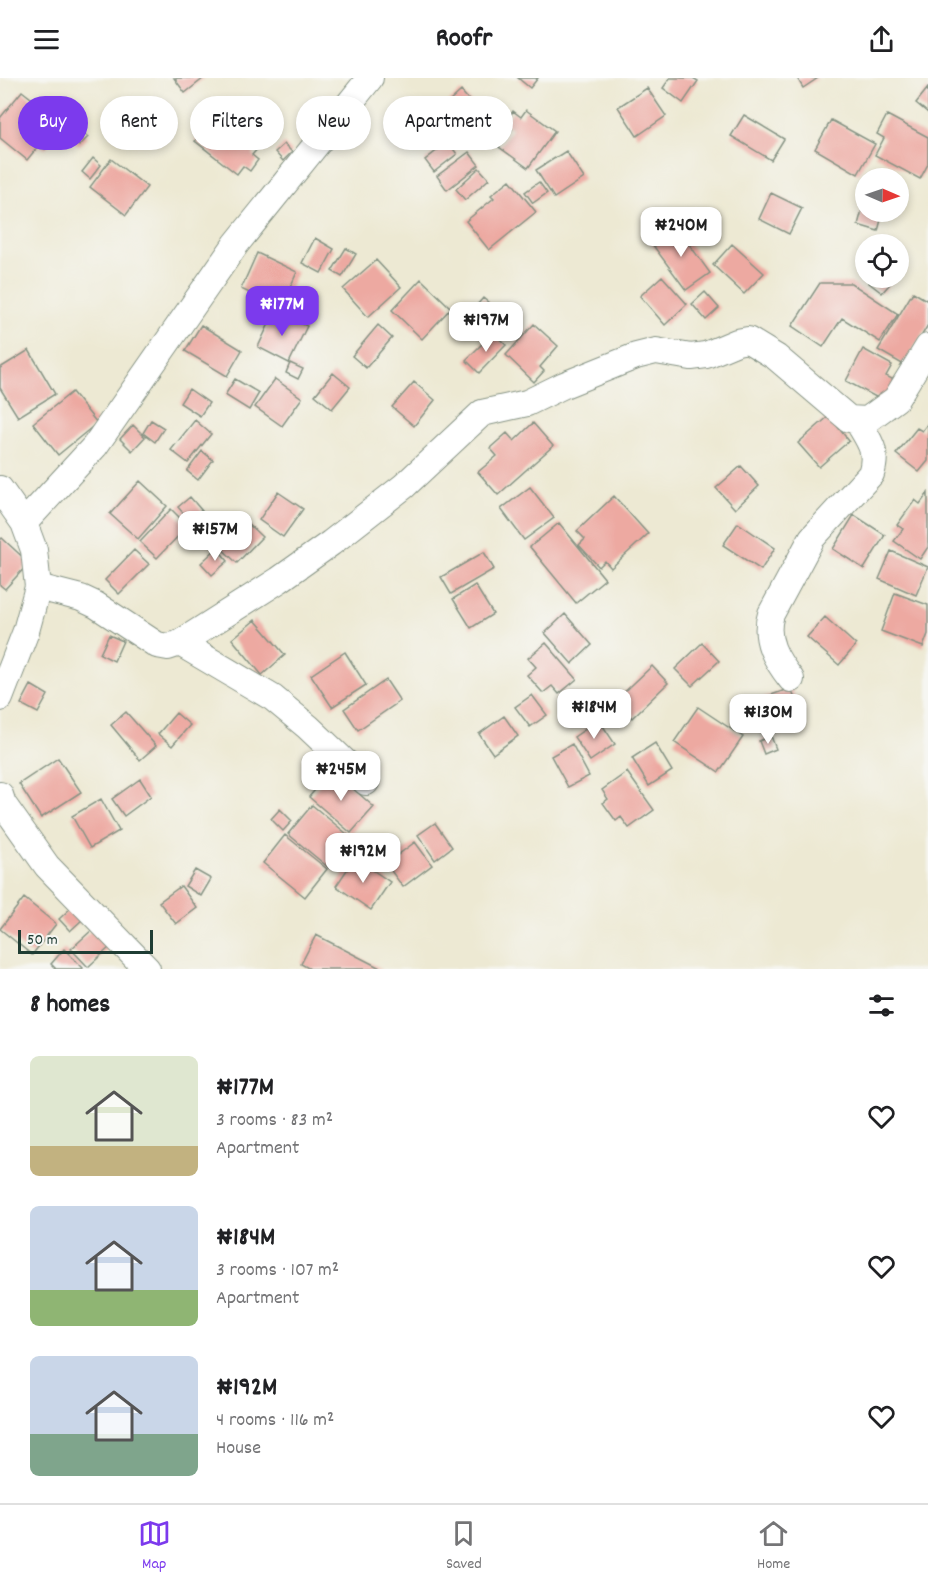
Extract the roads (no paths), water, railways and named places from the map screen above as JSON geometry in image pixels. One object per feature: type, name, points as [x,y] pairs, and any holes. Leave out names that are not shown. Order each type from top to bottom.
[{"type":"street","points":[[24,523],[95,446],[236,244],[370,78]]},
{"type":"street","points":[[38,587],[81,597],[157,645],[168,647],[180,643],[279,580],[331,543],[404,486],[482,412],[527,403],[564,385],[636,356],[656,351],[690,357],[706,355],[736,342],[748,340],[776,357],[849,418],[867,420],[896,399],[928,346]]},
{"type":"street","points":[[790,680],[778,663],[767,636],[767,625],[812,538],[871,474],[875,462],[874,450],[857,420]]},
{"type":"street","points":[[0,489],[24,523],[34,550],[38,587],[26,631],[0,698]]},
{"type":"street","points":[[180,643],[273,698],[308,727],[366,782]]},
{"type":"street","points":[[0,795],[3,804],[47,866],[147,969]]}]
